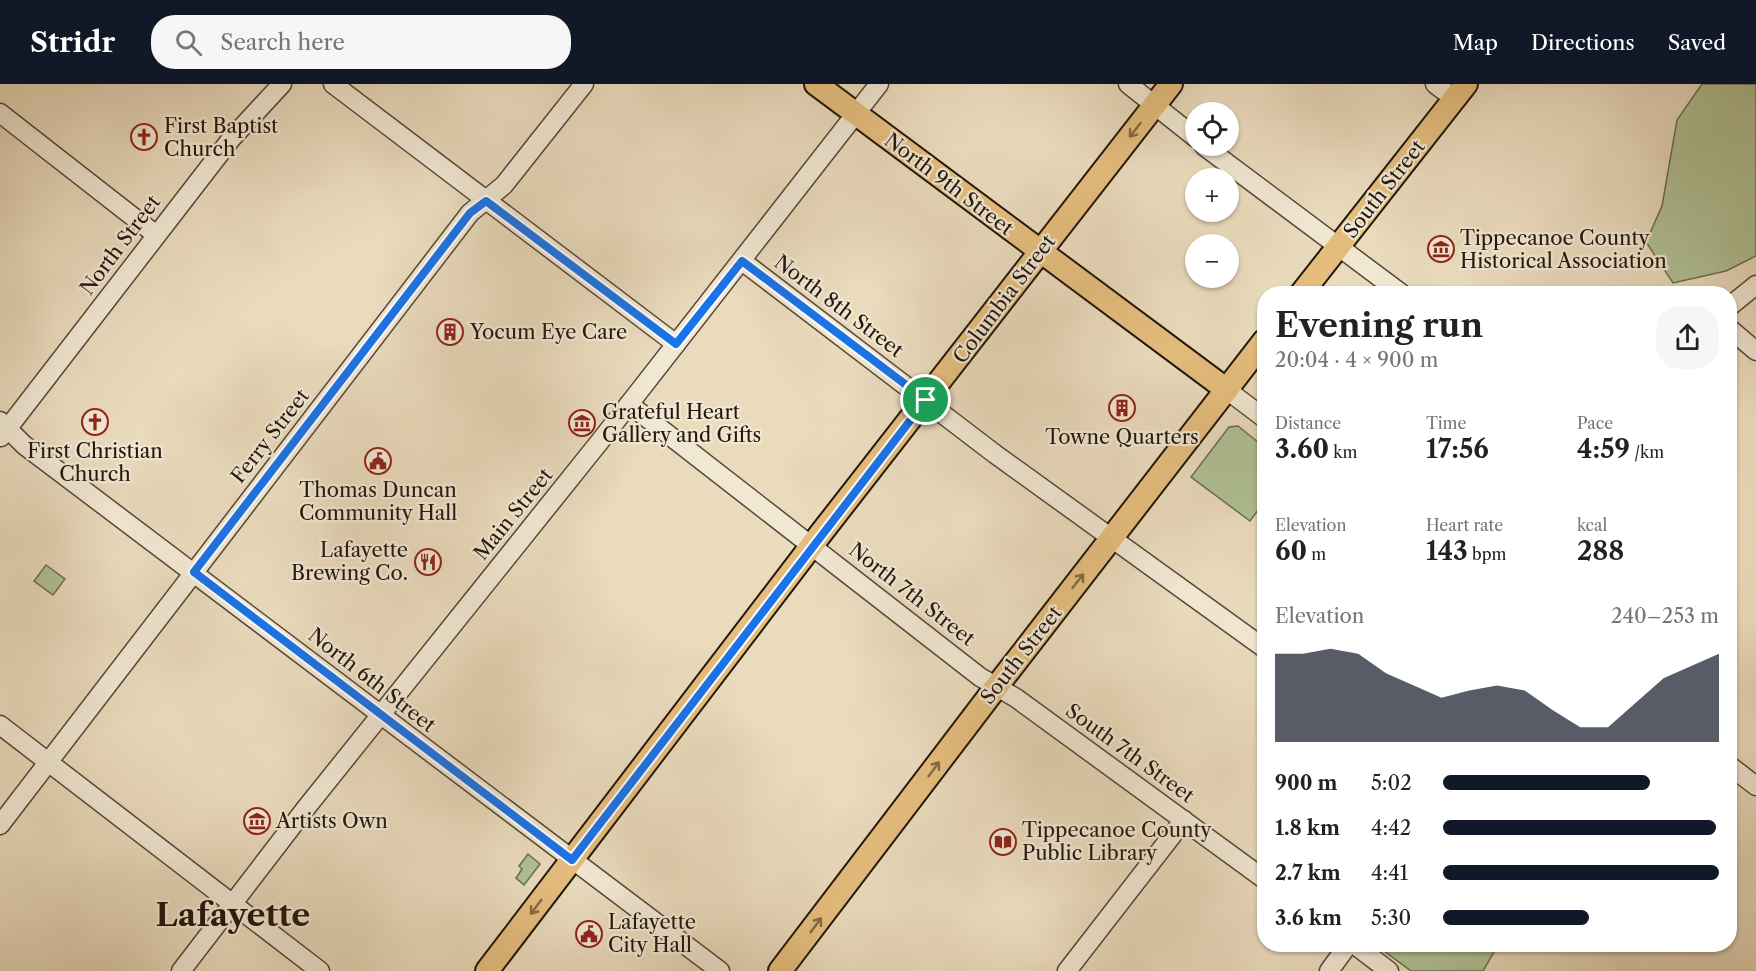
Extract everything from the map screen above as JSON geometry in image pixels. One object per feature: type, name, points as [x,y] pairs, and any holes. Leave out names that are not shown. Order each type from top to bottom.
[{"type":"main road","name":"North 9th Street","points":[[816,84],[1227,390]]},
{"type":"main road","name":"Columbia Street","points":[[487,971],[812,545],[1171,84]]},
{"type":"main road","name":"South Street","points":[[1307,286],[1460,91]]},
{"type":"main road","name":"South Street","points":[[780,971],[1257,350]]},
{"type":"street","name":"North Street","points":[[2,430],[231,139],[282,84]]},
{"type":"street","points":[[333,84],[676,344]]},
{"type":"street","name":"Ferry Street","points":[[0,825],[470,213],[514,174],[584,84]]},
{"type":"street","name":"Main Street","points":[[181,971],[379,715],[629,404],[879,84]]},
{"type":"street","points":[[1128,84],[1185,129]]},
{"type":"street","points":[[1435,84],[1460,91]]},
{"type":"street","points":[[0,113],[155,234]]},
{"type":"street","points":[[1217,156],[1391,286]]},
{"type":"street","name":"North 8th Street","points":[[742,261],[1111,538],[1257,643]]},
{"type":"street","points":[[1737,300],[1756,285]]},
{"type":"street","points":[[1737,335],[1756,351]]},
{"type":"street","points":[[1227,390],[1257,413]]},
{"type":"street","name":"North 7th Street","points":[[629,404],[980,676],[997,686]]},
{"type":"street","name":"North 6th Street","points":[[2,430],[194,572],[379,715],[720,971]]},
{"type":"street","name":"South 7th Street","points":[[997,686],[1257,874]]},
{"type":"street","points":[[0,724],[320,971]]},
{"type":"street","points":[[1737,771],[1756,786]]},
{"type":"street","points":[[1067,971],[1184,820]]},
{"type":"street","points":[[1329,971],[1343,952]]},
{"type":"street","points":[[1364,952],[1389,971]]},
{"type":"green space","points":[[1702,84],[1756,84],[1756,256],[1726,271],[1673,283],[1646,242],[1662,206],[1677,120]]},
{"type":"green space","points":[[1238,426],[1257,441],[1257,512],[1250,521],[1191,477],[1229,427]]},
{"type":"green space","points":[[46,565],[65,579],[53,595],[34,581]]},
{"type":"green space","points":[[528,854],[540,864],[524,885],[516,878],[522,869],[519,866]]},
{"type":"green space","points":[[1385,952],[1494,952],[1483,971],[1411,971]]},
{"type":"place","name":"First Baptist Church","points":[[144,137]]},
{"type":"place","name":"Tippecanoe County Historical Association","points":[[1441,249]]},
{"type":"place","name":"Yocum Eye Care","points":[[450,332]]},
{"type":"place","name":"Towne Quarters","points":[[1122,408]]},
{"type":"place","name":"First Christian Church","points":[[95,422]]},
{"type":"place","name":"Grateful Heart Gallery and Gifts","points":[[582,423]]},
{"type":"place","name":"Thomas Duncan Community Hall","points":[[378,461]]},
{"type":"place","name":"Lafayette Brewing Co.","points":[[428,562]]},
{"type":"place","name":"Artists Own","points":[[257,821]]},
{"type":"place","name":"Tippecanoe County Public Library","points":[[1003,842]]},
{"type":"place","name":"Lafayette City Hall","points":[[589,934]]},
{"type":"district","name":"Lafayette","points":[[233,915]]},
{"type":"route","points":[[486,201],[676,344],[742,261],[926,400],[822,531],[572,860],[194,572],[470,213],[486,201]]}]
